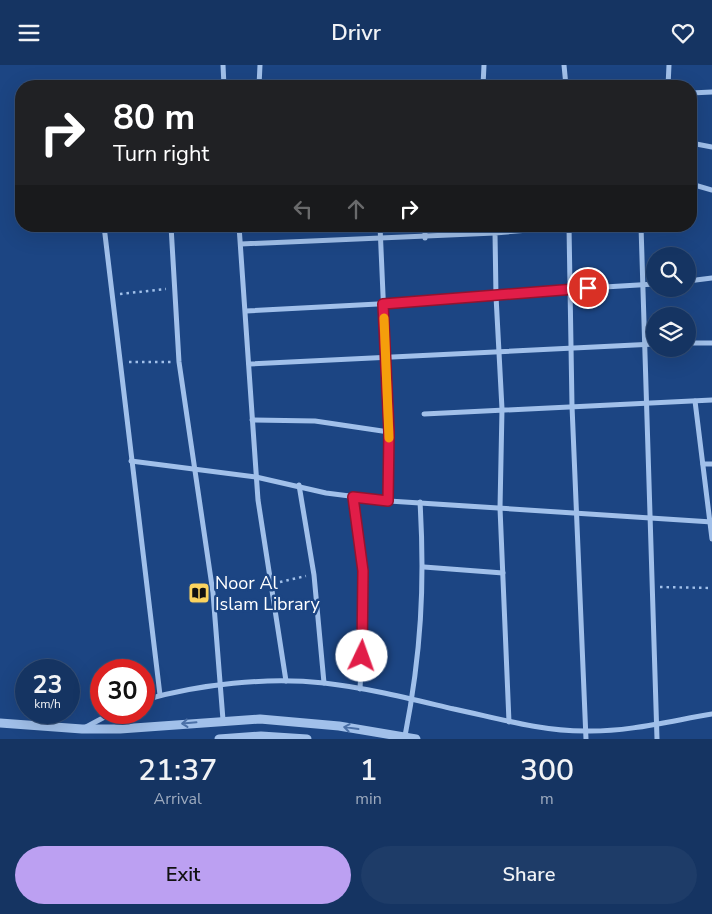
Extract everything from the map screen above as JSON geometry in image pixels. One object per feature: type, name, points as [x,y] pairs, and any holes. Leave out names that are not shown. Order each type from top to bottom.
[{"type":"street","points":[[223,65],[224,80]]},
{"type":"street","points":[[259,80],[260,65]]},
{"type":"street","points":[[483,80],[484,65]]},
{"type":"street","points":[[564,65],[565,80]]},
{"type":"street","points":[[668,80],[669,65]]},
{"type":"street","points":[[697,93],[712,92]]},
{"type":"street","points":[[697,144],[712,147]]},
{"type":"street","points":[[697,186],[712,190]]},
{"type":"street","points":[[105,232],[160,695]]},
{"type":"street","points":[[171,232],[179,362],[193,468],[213,593],[223,720]]},
{"type":"street","points":[[240,232],[256,477],[286,681]]},
{"type":"street","points":[[380,232],[389,432],[388,501]]},
{"type":"street","points":[[425,232],[425,238]]},
{"type":"street","points":[[241,244],[425,238],[506,232]]},
{"type":"street","points":[[569,232],[572,406],[578,513],[584,731],[586,739]]},
{"type":"street","points":[[641,232],[641,285],[651,517],[651,587],[657,739]]},
{"type":"street","points":[[495,233],[498,352],[502,409],[500,509],[509,721]]},
{"type":"street","points":[[696,280],[712,278]]},
{"type":"street","points":[[246,311],[383,304],[496,296],[571,288],[646,285]]},
{"type":"street","points":[[696,343],[712,343]]},
{"type":"street","points":[[249,364],[644,344]]},
{"type":"street","points":[[424,414],[712,400]]},
{"type":"street","points":[[695,401],[712,539]]},
{"type":"street","points":[[252,420],[315,421],[389,432]]},
{"type":"street","points":[[131,461],[256,477],[353,497],[388,501],[711,522]]},
{"type":"street","points":[[703,464],[712,464]]},
{"type":"street","points":[[299,485],[314,575],[324,683]]},
{"type":"street","points":[[353,497],[364,598],[360,689]]},
{"type":"street","points":[[405,736],[412,700],[422,611],[424,567],[420,502]]},
{"type":"street","points":[[424,567],[503,573]]},
{"type":"street","points":[[155,697],[220,686],[286,681],[324,683],[542,728],[584,731],[656,725],[712,714]]},
{"type":"street","points":[[0,723],[82,729],[120,729],[223,720],[260,719],[299,721],[416,739]]},
{"type":"street","points":[[82,729],[91,724]]},
{"type":"street","points":[[218,739],[307,739]]},
{"type":"path","points":[[112,295],[175,288]]},
{"type":"path","points":[[120,361],[179,362]]},
{"type":"path","points":[[271,584],[314,575]]},
{"type":"path","points":[[651,587],[712,588]]},
{"type":"slow traffic","points":[[384,318],[389,438]]},
{"type":"place","name":"Noor Al Islam Library","points":[[199,593]]},
{"type":"route","points":[[362,656],[363,571],[353,497],[388,501],[389,432],[383,304],[588,288]]}]
